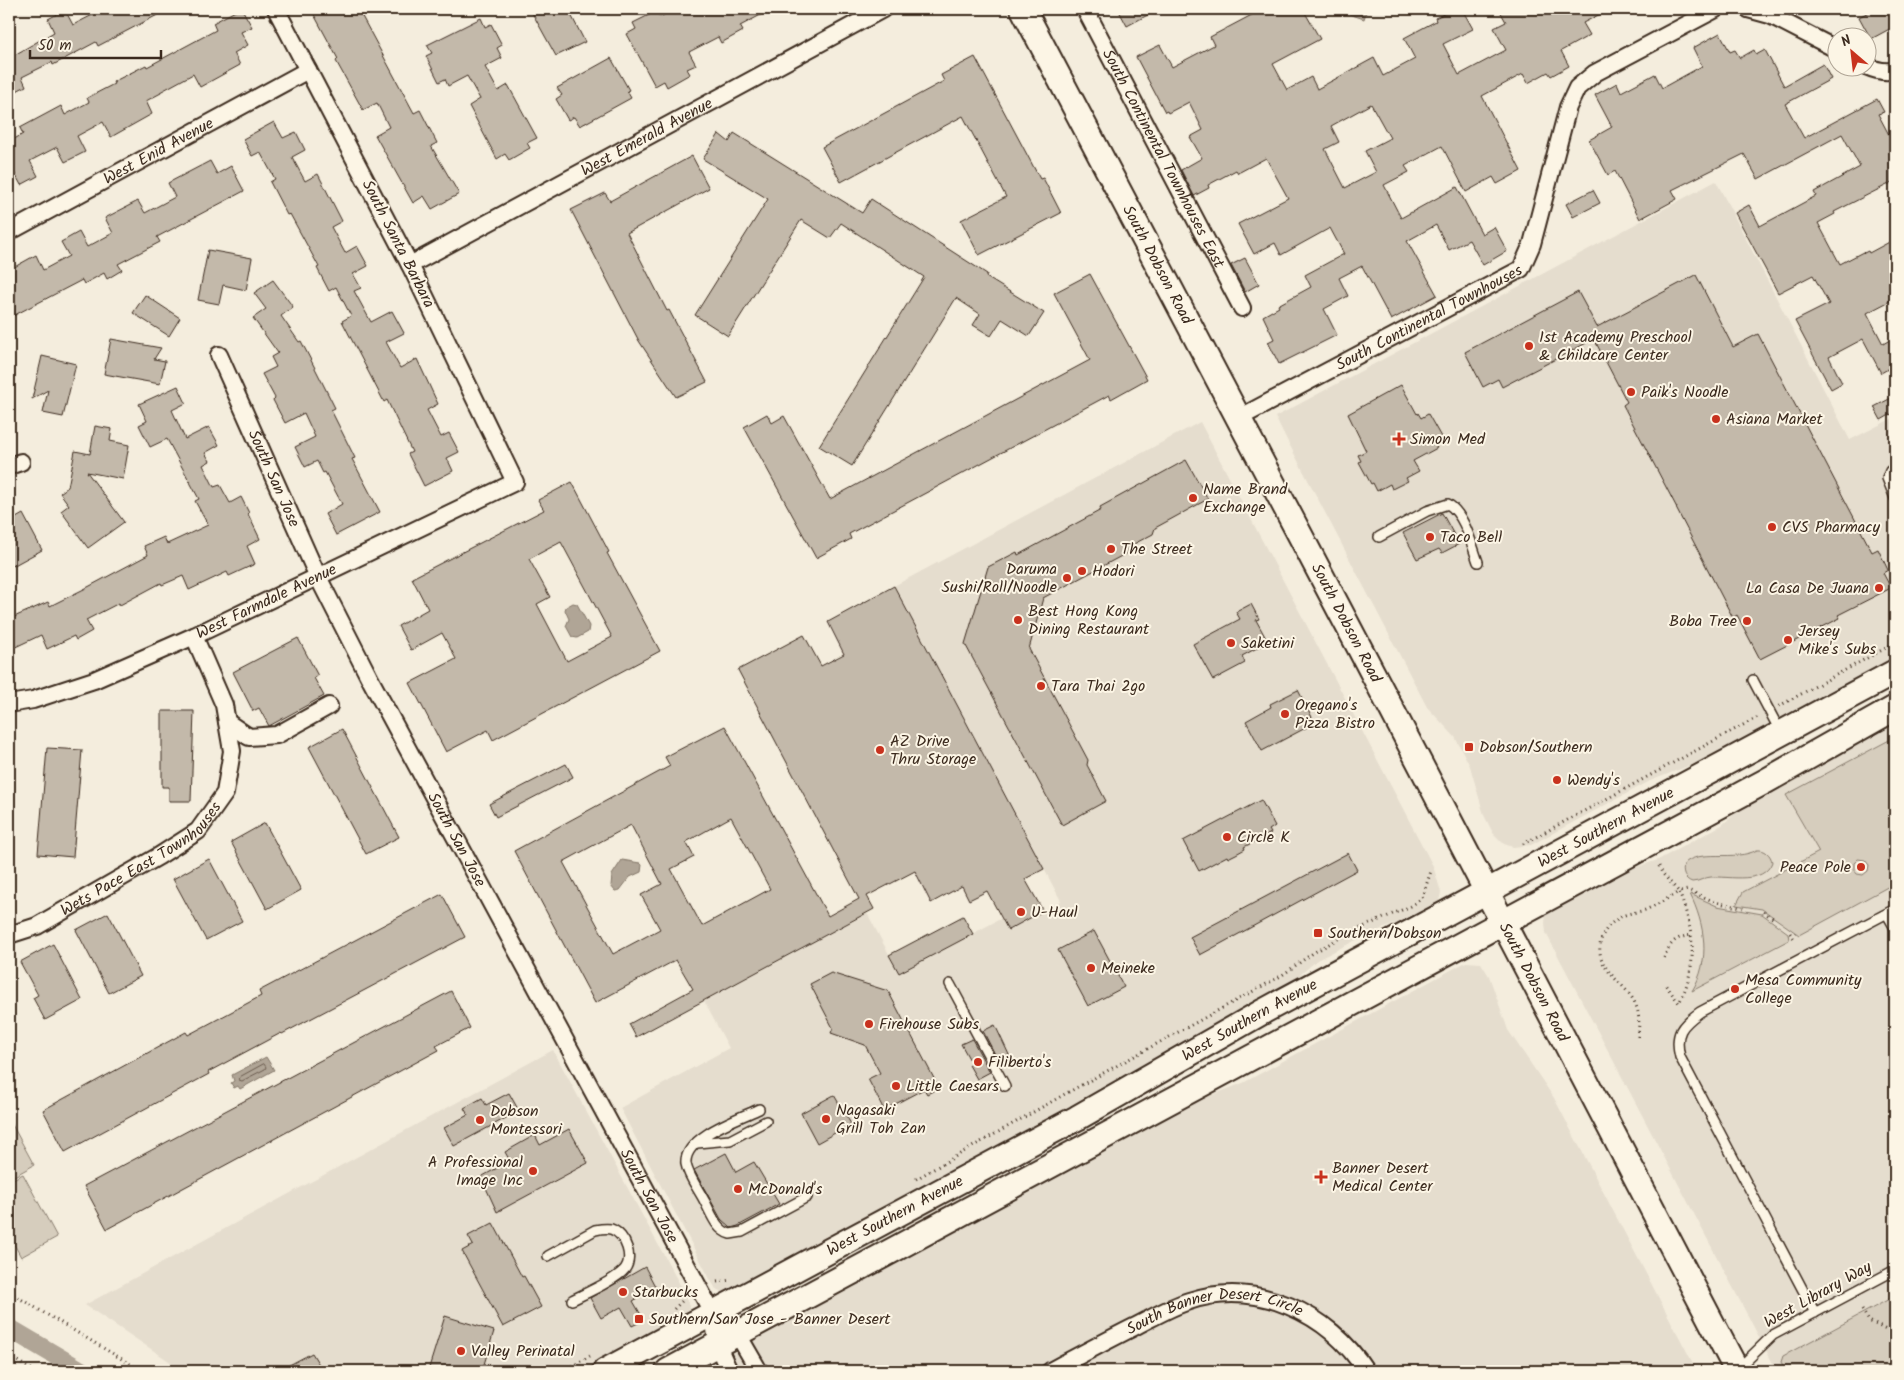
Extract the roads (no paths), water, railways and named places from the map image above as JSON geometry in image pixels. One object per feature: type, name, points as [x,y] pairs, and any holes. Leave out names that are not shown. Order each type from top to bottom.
[{"type":"main road","name":"South Dobson Road","points":[[1023,9],[1737,1371]]},
{"type":"main road","name":"West Southern Avenue","points":[[605,1371],[1077,1118],[1264,1011],[1895,672]]},
{"type":"main road","points":[[1814,753],[1859,712],[1895,691]]},
{"type":"main road","name":"West Southern Avenue","points":[[668,1371],[1758,785],[1895,708]]},
{"type":"main road","points":[[1078,1152],[1098,1125],[1175,1079],[1181,1070],[1181,1058]]},
{"type":"main road","points":[[974,1173],[990,1198]]},
{"type":"street","name":"South Santa Barbara","points":[[276,9],[410,266],[515,482]]},
{"type":"street","name":"West Emerald Avenue","points":[[410,266],[883,9]]},
{"type":"street","name":"South Continental Townhouses East","points":[[1085,9],[1242,308]]},
{"type":"street","name":"South Continental Townhouses","points":[[1239,418],[1521,268],[1532,244],[1568,107],[1577,88],[1595,73],[1615,61],[1716,9]]},
{"type":"street","points":[[1748,9],[1770,15],[1826,44]]},
{"type":"street","name":"West Enid Avenue","points":[[9,232],[308,70]]},
{"type":"street","points":[[1876,70],[1895,70]]},
{"type":"street","name":"South San Jose","points":[[219,355],[318,577],[371,682],[713,1314]]},
{"type":"street","name":"West Farmdale Avenue","points":[[9,704],[33,700],[94,680],[194,636],[515,482]]},
{"type":"street","name":"Wets Pace East Townhouses","points":[[9,936],[37,926],[159,856],[198,830],[225,792],[232,751],[224,705],[194,636]]},
{"type":"street","points":[[227,722],[250,737],[277,735],[329,706]]},
{"type":"street","name":"South Banner Desert Circle","points":[[1050,1371],[1183,1303],[1204,1297],[1234,1294],[1280,1301],[1303,1312],[1324,1325],[1356,1357],[1366,1371]]},
{"type":"street","points":[[713,1314],[727,1339],[759,1371]]},
{"type":"street","points":[[727,1339],[729,1371]]},
{"type":"lane","points":[[1895,468],[1890,471],[1887,478],[1895,498]]},
{"type":"lane","points":[[1379,537],[1427,511],[1448,504],[1455,509],[1462,520],[1478,562]]},
{"type":"lane","points":[[1753,680],[1781,733]]},
{"type":"lane","points":[[1815,1313],[1680,1057],[1677,1045],[1678,1033],[1688,1020],[1700,1012],[1891,912],[1895,928]]},
{"type":"lane","points":[[950,984],[1005,1086]]},
{"type":"lane","points":[[759,1109],[708,1133],[688,1153],[686,1165],[719,1227],[725,1233],[737,1234],[807,1197]]},
{"type":"lane","points":[[697,1143],[730,1140],[766,1121]]},
{"type":"lane","points":[[548,1256],[595,1230],[601,1229],[617,1232],[627,1247],[628,1263],[622,1272],[572,1300]]},
{"type":"lane","name":"West Library Way","points":[[1737,1371],[1773,1335],[1895,1270]]},
{"type":"water","points":[[1351,9],[1367,9],[1364,19],[1349,14]]},
{"type":"water","points":[[573,603],[577,604],[589,626],[588,632],[577,638],[572,637],[566,626],[569,619],[565,610],[566,607]]},
{"type":"water","points":[[622,860],[640,863],[642,865],[641,872],[630,877],[620,890],[615,891],[611,886],[612,875]]},
{"type":"water","points":[[266,1057],[274,1070],[240,1089],[238,1086],[234,1088],[231,1083],[234,1081],[232,1075]]},
{"type":"waterway","points":[[9,1328],[82,1371]]},
{"type":"place","name":"1st Academy Preschool & Childcare Center","points":[[1529,346]]},
{"type":"place","name":"Paik's Noodle","points":[[1631,392]]},
{"type":"place","name":"Asiana Market","points":[[1716,419]]},
{"type":"place","name":"Simon Med","points":[[1399,439]]},
{"type":"place","name":"Name Brand Exchange","points":[[1193,498]]},
{"type":"place","name":"CVS Pharmacy","points":[[1772,527]]},
{"type":"place","name":"Taco Bell","points":[[1430,537]]},
{"type":"place","name":"The Street","points":[[1111,549]]},
{"type":"place","name":"Hodori","points":[[1082,571]]},
{"type":"place","name":"Daruma Sushi/Roll/Noodle","points":[[1067,578]]},
{"type":"place","name":"La Casa De Juana","points":[[1879,588]]},
{"type":"place","name":"Best Hong Kong Dining Restaurant","points":[[1018,620]]},
{"type":"place","name":"Boba Tree","points":[[1747,621]]},
{"type":"place","name":"Jersey Mike's Subs","points":[[1788,640]]},
{"type":"place","name":"Saketini","points":[[1231,643]]},
{"type":"place","name":"Tara Thai 2go","points":[[1041,686]]},
{"type":"place","name":"Oregano's Pizza Bistro","points":[[1285,714]]},
{"type":"place","name":"Dobson/Southern","points":[[1469,747]]},
{"type":"place","name":"AZ Drive Thru Storage","points":[[880,750]]},
{"type":"place","name":"Wendy's","points":[[1557,780]]},
{"type":"place","name":"Circle K","points":[[1227,837]]},
{"type":"place","name":"Peace Pole","points":[[1861,867]]},
{"type":"place","name":"U-Haul","points":[[1021,912]]},
{"type":"place","name":"Southern/Dobson","points":[[1318,933]]},
{"type":"place","name":"Meineke","points":[[1091,968]]},
{"type":"place","name":"Mesa Community College","points":[[1735,989]]},
{"type":"place","name":"Firehouse Subs","points":[[869,1024]]},
{"type":"place","name":"Filiberto's","points":[[978,1062]]},
{"type":"place","name":"Little Caesars","points":[[896,1086]]},
{"type":"place","name":"Nagasaki Grill Toh Zan","points":[[826,1119]]},
{"type":"place","name":"Dobson Montessori","points":[[480,1120]]},
{"type":"place","name":"A Professional Image Inc","points":[[533,1171]]},
{"type":"place","name":"Banner Desert Medical Center","points":[[1321,1177]]},
{"type":"place","name":"McDonald's","points":[[738,1189]]},
{"type":"place","name":"Starbucks","points":[[623,1292]]},
{"type":"place","name":"Southern/San Jose - Banner Desert","points":[[639,1319]]},
{"type":"place","name":"Valley Perinatal","points":[[461,1351]]}]
